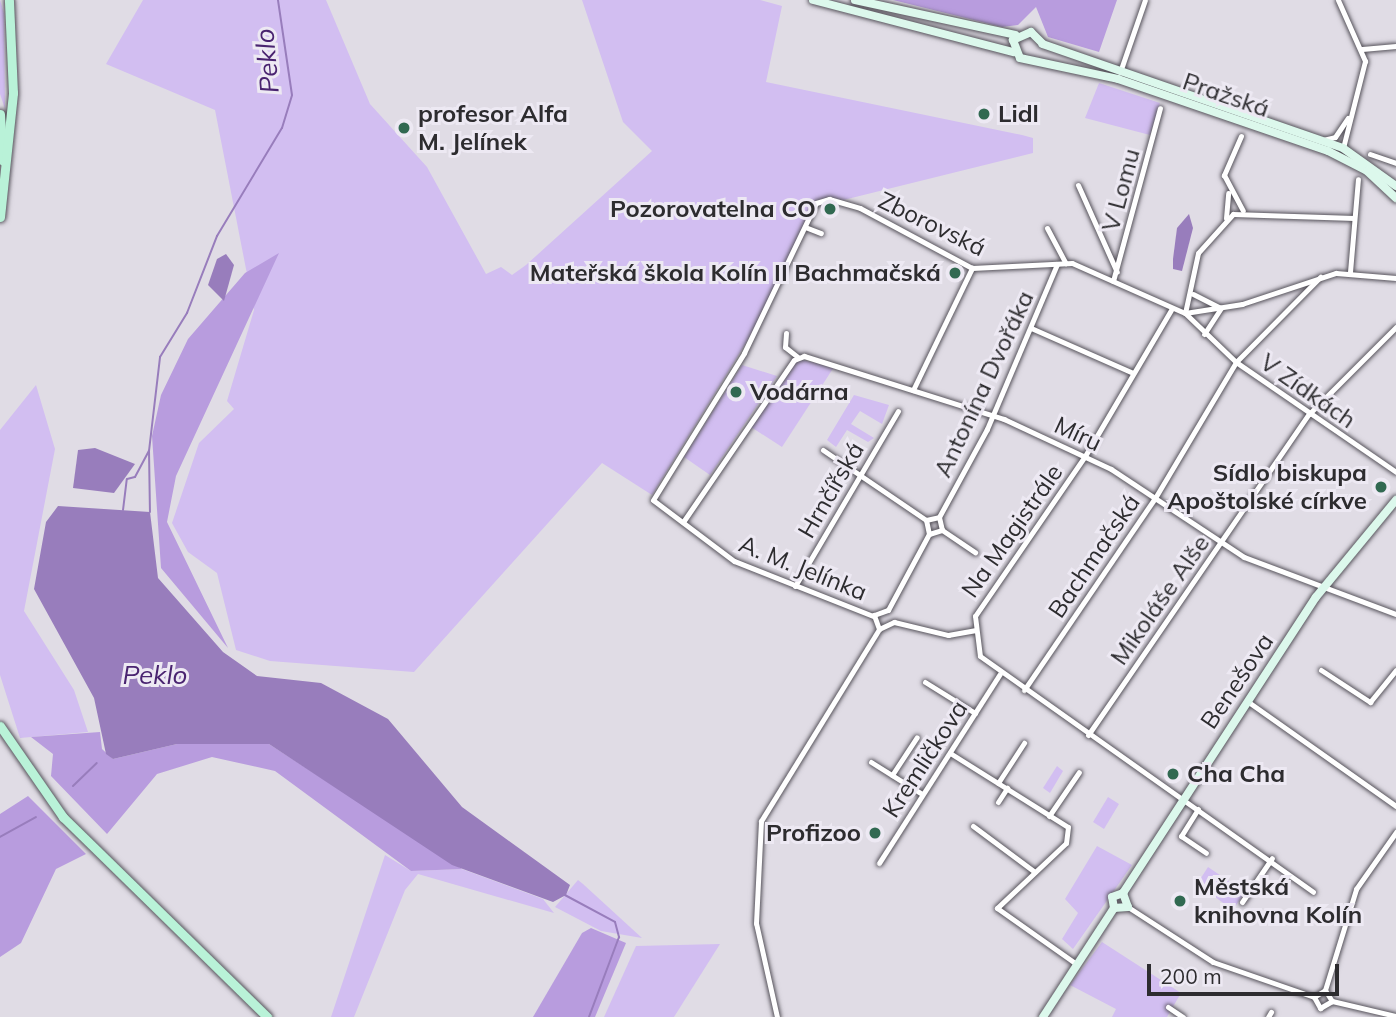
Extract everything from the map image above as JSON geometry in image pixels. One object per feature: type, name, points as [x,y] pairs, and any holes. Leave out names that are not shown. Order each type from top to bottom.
[{"type":"main road","points":[[1,213],[13,93],[9,0]]},
{"type":"main road","points":[[0,114],[1,213]]},
{"type":"main road","points":[[0,726],[29,774],[92,848],[267,1017]]},
{"type":"street","name":"Pražská","points":[[813,0],[1007,47],[1015,54],[1118,79],[1349,159],[1396,198]]},
{"type":"street","points":[[855,0],[995,35],[1018,34],[1015,54]]},
{"type":"street","points":[[1120,72],[1145,0]]},
{"type":"street","points":[[1338,0],[1362,49],[1364,74],[1343,148],[1349,159]]},
{"type":"street","name":"Pražská","points":[[1018,34],[1037,38],[1120,72],[1343,148],[1396,186]]},
{"type":"street","points":[[1030,58],[1039,49],[1037,38]]},
{"type":"street","points":[[1362,49],[1396,46]]},
{"type":"street","name":"V Lomu","points":[[1113,281],[1160,108]]},
{"type":"street","points":[[1322,140],[1338,135],[1353,110]]},
{"type":"street","points":[[1226,218],[1228,193],[1224,169],[1241,136]]},
{"type":"street","points":[[1328,151],[1343,148]]},
{"type":"street","points":[[1370,153],[1396,163]]},
{"type":"street","points":[[1350,272],[1358,179]]},
{"type":"street","points":[[1077,185],[1117,272]]},
{"type":"street","points":[[1228,193],[1242,210]]},
{"type":"street","name":"Zborovská","points":[[653,500],[744,353],[816,203],[829,199],[972,268],[1066,263],[1113,281],[1171,310],[1185,313],[1221,308],[1320,277],[1350,272],[1396,278]]},
{"type":"street","points":[[1185,313],[1193,294],[1198,253],[1226,218],[1242,210],[1354,218]]},
{"type":"street","points":[[805,227],[821,233]]},
{"type":"street","points":[[1047,228],[1066,263]]},
{"type":"street","name":"Antonína Dvořáka","points":[[939,517],[993,415],[1058,264]]},
{"type":"street","points":[[914,390],[972,268]]},
{"type":"street","name":"Bachmačská","points":[[1024,690],[1155,498],[1236,362],[1320,277]]},
{"type":"street","points":[[1193,294],[1221,308],[1204,334]]},
{"type":"street","name":"Na Magistrále","points":[[1171,310],[1086,456],[975,616],[981,660],[1272,858],[1314,892]]},
{"type":"street","name":"V Zídkách","points":[[1185,313],[1236,362],[1396,472]]},
{"type":"street","name":"Mikoláše Alše","points":[[1088,734],[1309,414],[1396,327]]},
{"type":"street","points":[[1031,328],[1133,373]]},
{"type":"street","points":[[683,522],[798,357],[785,347],[786,333]]},
{"type":"street","name":"Míru","points":[[798,357],[993,415],[1086,456],[1155,498],[1220,544],[1323,588],[1396,614]]},
{"type":"street","name":"Hrnčířská","points":[[795,586],[898,411]]},
{"type":"street","points":[[823,450],[926,520],[929,534],[888,610],[873,616],[879,629]]},
{"type":"street","name":"A. M. Jelínka","points":[[653,500],[734,561],[873,616]]},
{"type":"street","name":"Benešova","points":[[1043,1017],[1075,963],[1114,908],[1112,897],[1123,893],[1180,797],[1323,588],[1396,500]]},
{"type":"street","points":[[926,520],[939,517],[942,530],[975,552]]},
{"type":"street","points":[[929,534],[942,530]]},
{"type":"street","points":[[888,610],[894,622]]},
{"type":"street","points":[[778,1017],[756,923],[756,848],[767,808],[879,629],[894,622],[948,635],[975,630]]},
{"type":"street","points":[[1321,670],[1370,702],[1396,670]]},
{"type":"street","name":"Kremličkova","points":[[879,863],[1000,674]]},
{"type":"street","points":[[925,682],[975,713]]},
{"type":"street","points":[[1247,701],[1396,806]]},
{"type":"street","points":[[892,775],[917,737]]},
{"type":"street","points":[[998,783],[1024,743]]},
{"type":"street","points":[[950,752],[1049,816],[1070,834],[997,908],[1075,963]]},
{"type":"street","points":[[871,762],[922,794]]},
{"type":"street","points":[[1049,816],[1079,772]]},
{"type":"street","points":[[998,802],[1007,788]]},
{"type":"street","points":[[1198,809],[1181,836],[1206,853]]},
{"type":"street","points":[[973,826],[1035,872]]},
{"type":"street","points":[[1314,997],[1325,990],[1356,889],[1396,832]]},
{"type":"street","points":[[1242,902],[1272,858]]},
{"type":"street","points":[[1123,893],[1128,907]]},
{"type":"street","points":[[1114,908],[1128,907],[1213,962],[1314,997],[1320,1007],[1318,1017]]},
{"type":"street","points":[[1325,990],[1332,1002]]},
{"type":"street","points":[[1320,1007],[1332,1002],[1396,1016]]},
{"type":"street","points":[[1168,1007],[1183,1017]]},
{"type":"shaded area","points":[[0,0],[4,13],[5,109],[0,94]]},
{"type":"shaded area","points":[[143,0],[326,0],[370,104],[427,167],[486,274],[501,267],[512,275],[526,265],[652,151],[623,122],[582,0],[760,0],[782,6],[766,82],[1022,135],[1033,138],[1033,153],[811,208],[760,320],[652,495],[602,463],[414,672],[270,661],[236,650],[217,573],[188,552],[172,523],[199,443],[234,409],[227,401],[254,310],[215,110],[106,64]]},
{"type":"shaded area","points":[[893,0],[1117,0],[1099,52],[1048,37],[1036,7],[1018,25],[1002,27]]},
{"type":"shaded area","points":[[1099,83],[1160,103],[1150,135],[1085,118]]},
{"type":"shaded area","points":[[279,253],[176,476],[167,522],[228,648],[161,568],[152,436],[161,395],[188,339],[245,273]]},
{"type":"shaded area","points":[[798,359],[834,367],[782,447],[751,427]]},
{"type":"shaded area","points":[[742,365],[777,376],[710,475],[684,457]]},
{"type":"shaded area","points":[[36,385],[55,449],[24,611],[74,690],[88,732],[20,738],[0,675],[0,430]]},
{"type":"shaded area","points":[[854,395],[889,405],[882,424],[860,411],[851,424],[874,438],[868,442],[847,430],[836,447],[827,440]]},
{"type":"shaded area","points":[[100,732],[102,749],[113,759],[177,744],[269,744],[462,869],[411,871],[275,771],[212,757],[157,774],[107,834],[51,776],[53,754],[31,737]]},
{"type":"shaded area","points":[[1057,766],[1063,771],[1050,793],[1043,788]]},
{"type":"shaded area","points":[[28,796],[86,854],[56,869],[21,943],[0,957],[0,814]]},
{"type":"shaded area","points":[[1108,797],[1119,804],[1104,829],[1093,822]]},
{"type":"shaded area","points":[[1097,846],[1132,865],[1073,949],[1062,939],[1078,913],[1065,899]]},
{"type":"shaded area","points":[[385,855],[411,871],[462,869],[543,899],[554,913],[418,874],[405,890],[354,1017],[331,1017]]},
{"type":"shaded area","points":[[1208,867],[1245,892],[1233,910],[1197,884]]},
{"type":"shaded area","points":[[578,880],[642,938],[601,931],[555,907]]},
{"type":"shaded area","points":[[591,928],[626,943],[595,1017],[533,1017],[582,933]]},
{"type":"shaded area","points":[[1102,942],[1181,993],[1167,1017],[1112,1017],[1116,1009],[1070,985]]},
{"type":"shaded area","points":[[720,944],[674,1017],[604,1017],[636,946]]},
{"type":"water","points":[[1189,214],[1193,228],[1182,271],[1173,269],[1173,259],[1177,228]]},
{"type":"water","points":[[226,254],[234,265],[224,301],[208,285],[217,259]]},
{"type":"water","points":[[95,448],[135,464],[114,493],[73,488],[78,450]]},
{"type":"water","name":"Peklo","points":[[58,506],[150,512],[158,578],[223,652],[257,676],[321,683],[388,719],[462,807],[570,885],[566,895],[553,902],[452,865],[269,744],[177,744],[113,759],[106,754],[94,698],[34,589],[46,522]]},
{"type":"waterway","name":"Peklo","points":[[123,510],[127,479],[135,477],[149,451],[160,357],[187,313],[217,236],[282,128],[292,95],[278,0]]},
{"type":"waterway","points":[[149,451],[150,512]]},
{"type":"waterway","points":[[73,786],[97,763]]},
{"type":"waterway","points":[[0,837],[36,817]]},
{"type":"waterway","name":"Peklo","points":[[563,894],[615,922],[619,937],[589,1017]]},
{"type":"place","name":"Lidl","points":[[984,114]]},
{"type":"place","name":"profesor Alfa M. Jelínek","points":[[404,128]]},
{"type":"place","name":"Pozorovatelna CO","points":[[830,209]]},
{"type":"place","name":"Mateřská škola Kolín II Bachmačská","points":[[955,273]]},
{"type":"place","name":"Vodárna","points":[[736,392]]},
{"type":"place","name":"Sídlo biskupa Apoštolské církve","points":[[1381,487]]},
{"type":"place","name":"Cha Cha","points":[[1173,774]]},
{"type":"place","name":"Profizoo","points":[[875,833]]},
{"type":"place","name":"Městská knihovna Kolín","points":[[1180,901]]}]
